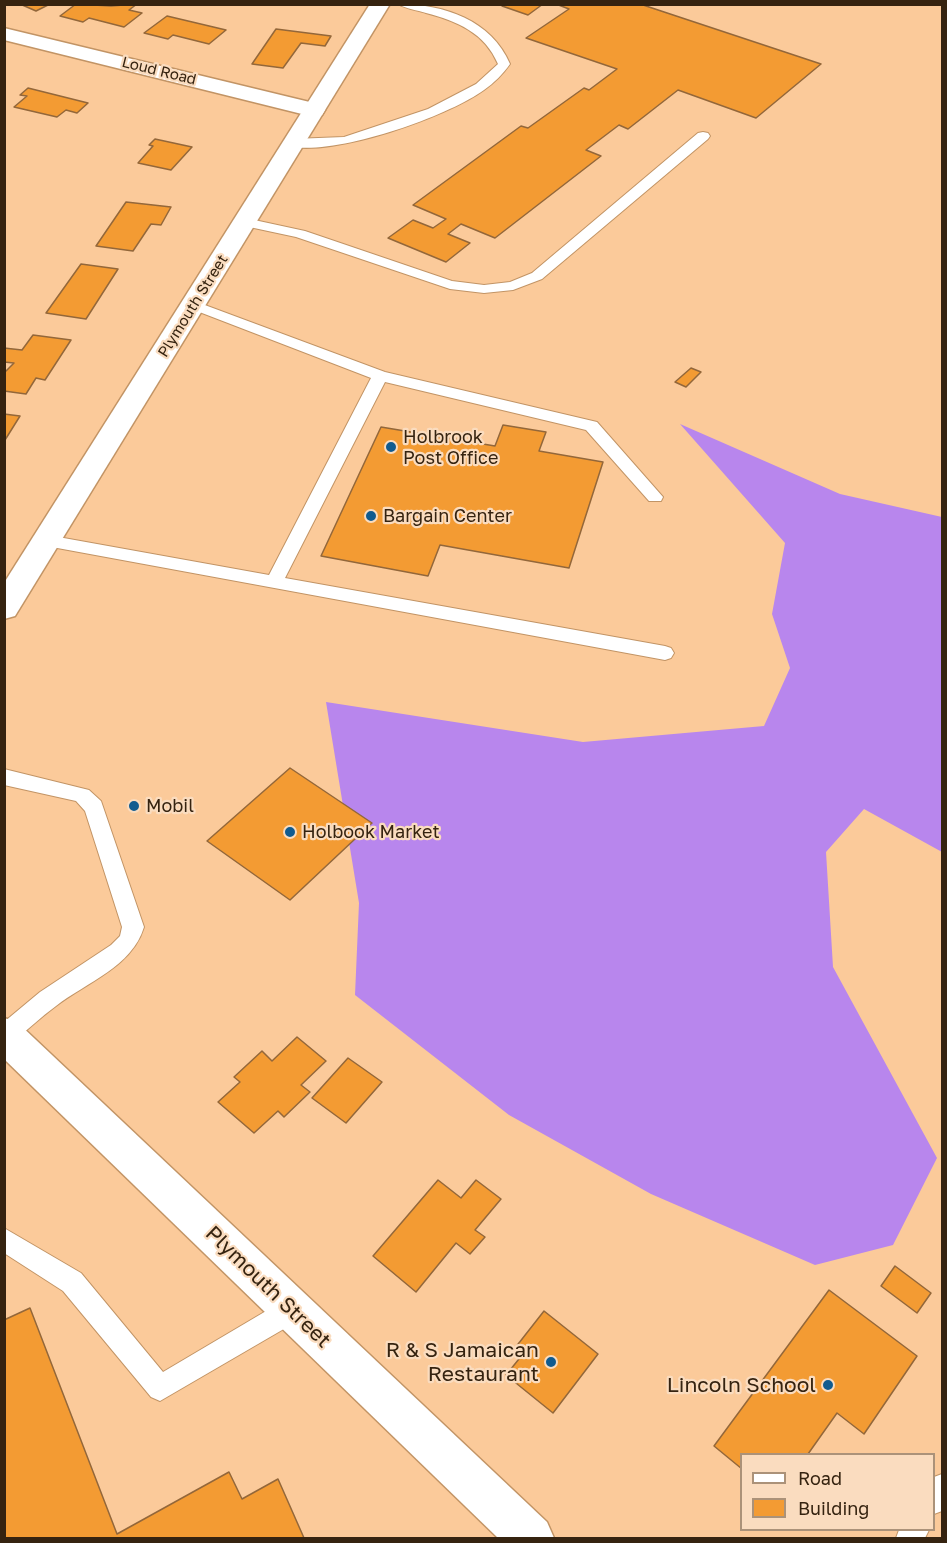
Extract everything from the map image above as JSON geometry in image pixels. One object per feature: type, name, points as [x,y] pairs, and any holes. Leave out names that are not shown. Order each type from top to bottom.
[{"type":"street","name":"Plymouth Street","points":[[4,608],[380,4]]},
{"type":"street","name":"Loud Road","points":[[5,35],[314,110]]},
{"type":"street","name":"Plymouth Street","points":[[5,1035],[531,1539]]},
{"type":"lane","points":[[293,143],[325,144],[345,141],[427,113],[451,104],[497,74],[504,64],[501,53],[479,30],[455,18],[404,4]]},
{"type":"lane","points":[[245,222],[300,234],[450,285],[484,289],[513,286],[537,276],[703,136]]},
{"type":"lane","points":[[194,305],[380,376],[591,426],[656,497]]},
{"type":"lane","points":[[274,582],[380,376]]},
{"type":"lane","points":[[47,541],[665,653]]},
{"type":"lane","points":[[4,777],[82,795],[94,807],[133,927],[129,940],[119,951],[48,999],[5,1035]]},
{"type":"lane","points":[[4,1239],[72,1282],[160,1388],[292,1310]]},
{"type":"shaded area","points":[[680,424],[840,494],[942,517],[942,852],[864,809],[826,852],[833,967],[937,1158],[893,1245],[815,1265],[651,1194],[509,1115],[355,995],[359,903],[326,702],[583,742],[764,726],[790,668],[772,614],[785,543]]},
{"type":"building","points":[[20,4],[50,4],[36,11]]},
{"type":"building","points":[[76,4],[111,6],[137,4],[129,10],[142,13],[124,27],[89,18],[83,22],[60,16]]},
{"type":"building","points":[[503,4],[543,4],[528,15],[502,6]]},
{"type":"building","points":[[556,4],[640,4],[821,64],[756,118],[678,90],[628,129],[619,125],[586,150],[601,156],[495,238],[461,224],[448,234],[470,243],[446,262],[388,238],[413,220],[433,228],[446,219],[413,205],[521,126],[528,128],[584,88],[589,90],[617,69],[526,38],[569,9]]},
{"type":"building","points":[[167,16],[226,30],[209,44],[173,35],[168,39],[144,33]]},
{"type":"building","points":[[276,29],[331,36],[325,46],[301,43],[283,68],[252,64]]},
{"type":"building","points":[[28,88],[88,103],[77,113],[66,110],[57,117],[14,107],[27,96],[20,95]]},
{"type":"building","points":[[155,139],[192,147],[171,170],[138,163],[153,146],[149,145]]},
{"type":"building","points":[[126,202],[171,207],[161,225],[151,224],[133,251],[96,246]]},
{"type":"building","points":[[81,264],[118,269],[86,319],[46,313]]},
{"type":"building","points":[[33,335],[71,340],[45,380],[36,378],[26,394],[4,391],[4,373],[14,363],[4,362],[4,348],[22,350]]},
{"type":"building","points":[[691,368],[701,372],[686,387],[675,382]]},
{"type":"building","points":[[4,414],[20,416],[5,440],[4,440]]},
{"type":"building","points":[[503,425],[546,432],[539,451],[603,462],[569,568],[440,545],[428,576],[321,556],[381,427],[495,446]]},
{"type":"building","name":"Holbook Market","points":[[290,768],[372,823],[290,900],[207,841]]},
{"type":"building","points":[[297,1037],[326,1061],[301,1085],[310,1092],[284,1117],[278,1111],[254,1133],[218,1102],[240,1082],[234,1077],[262,1051],[272,1061]]},
{"type":"building","points":[[348,1058],[382,1082],[346,1123],[312,1098]]},
{"type":"building","points":[[438,1180],[461,1198],[476,1180],[501,1199],[475,1230],[485,1237],[470,1254],[456,1243],[416,1292],[373,1256]]},
{"type":"building","points":[[895,1266],[931,1293],[917,1313],[881,1286]]},
{"type":"building","name":"Lincoln School","points":[[829,1290],[917,1356],[864,1434],[837,1413],[809,1453],[740,1453],[740,1467],[714,1446]]},
{"type":"building","points":[[30,1308],[117,1534],[229,1472],[242,1499],[278,1479],[304,1538],[4,1538],[4,1320]]},
{"type":"building","points":[[544,1311],[598,1354],[553,1413],[506,1375],[523,1354],[515,1348]]},
{"type":"place","name":"Holbrook Post Office","points":[[391,447]]},
{"type":"place","name":"Bargain Center","points":[[371,516]]},
{"type":"place","name":"Mobil","points":[[134,806]]},
{"type":"place","name":"Holbook Market","points":[[290,832]]},
{"type":"place","name":"R & S Jamaican Restaurant","points":[[551,1362]]},
{"type":"place","name":"Lincoln School","points":[[828,1385]]}]
